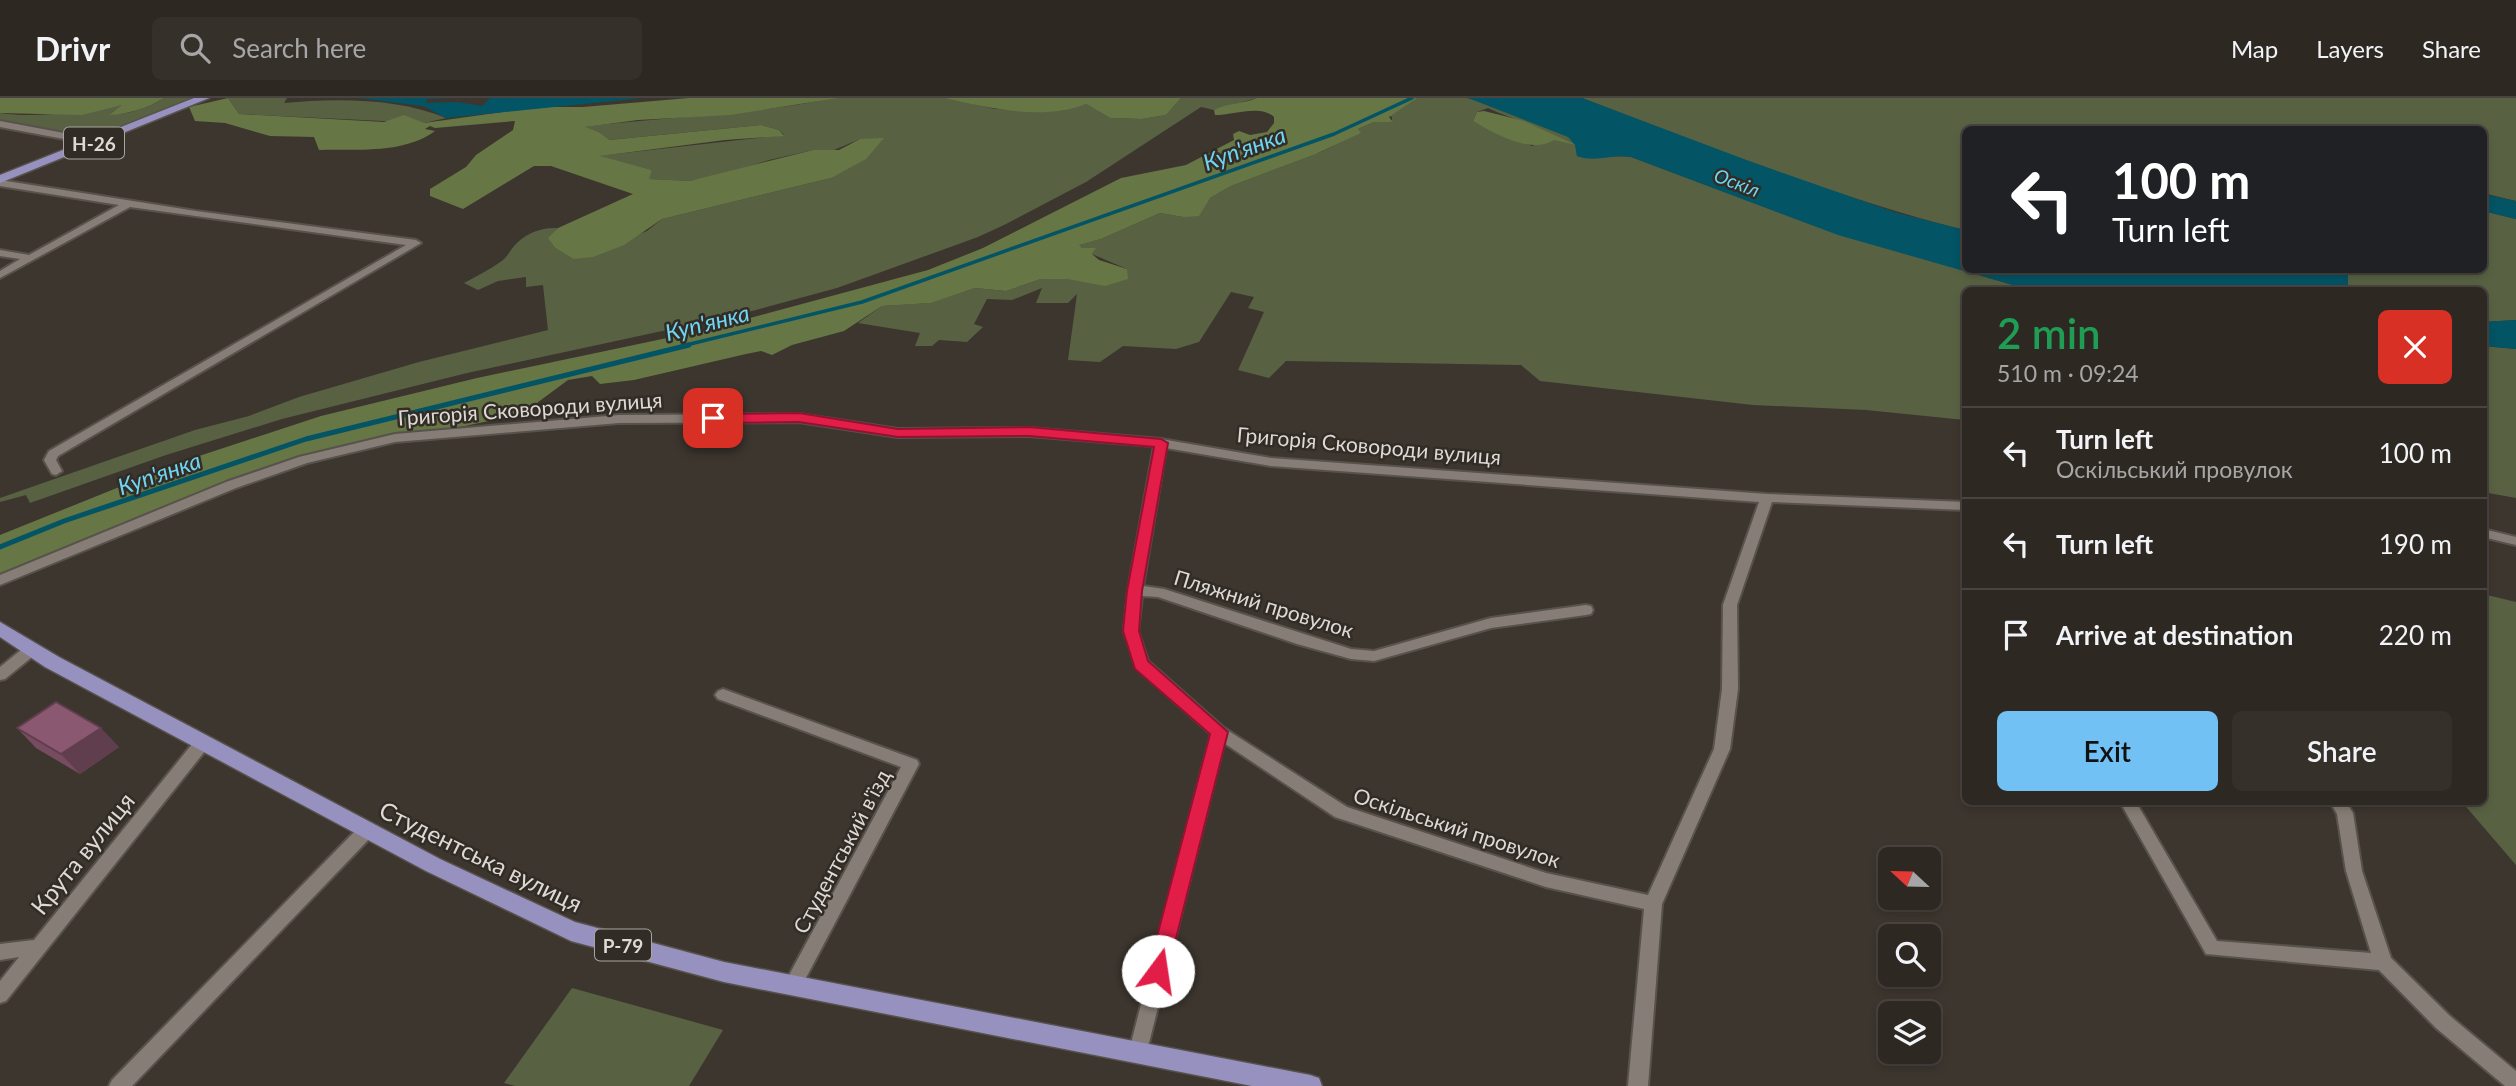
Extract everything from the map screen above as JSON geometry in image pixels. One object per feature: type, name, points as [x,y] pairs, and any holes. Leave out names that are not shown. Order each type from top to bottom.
[{"type":"main road","name":"Н-26","points":[[0,181],[204,98]]},
{"type":"main road","name":"Студентська вулиця","points":[[0,628],[32,649],[203,743],[433,865],[571,931],[724,972],[1310,1086]]},
{"type":"street","points":[[0,124],[96,142]]},
{"type":"street","points":[[0,181],[129,203],[416,243],[53,454],[50,460],[56,471]]},
{"type":"street","points":[[0,275],[129,203]]},
{"type":"street","points":[[0,253],[31,258]]},
{"type":"street","name":"Григорія Сковороди вулиця","points":[[0,580],[303,460],[395,439],[619,419],[799,418],[898,433],[1029,432],[1161,443],[1271,462],[1767,498],[1962,506]]},
{"type":"street","name":"Оскільський провулок","points":[[1161,443],[1135,591],[1131,631],[1141,664],[1219,732],[1341,812],[1546,880],[1653,904]]},
{"type":"street","points":[[1638,1086],[1653,904],[1722,748],[1730,689],[1730,605],[1767,498]]},
{"type":"street","points":[[2487,534],[2516,541]]},
{"type":"street","name":"Пляжний провулок","points":[[1135,591],[1159,592],[1303,640],[1351,654],[1374,656],[1492,623],[1586,610]]},
{"type":"street","points":[[0,675],[32,649]]},
{"type":"street","name":"Студентський в'їзд","points":[[723,695],[911,764],[793,985]]},
{"type":"street","points":[[1138,1051],[1219,732]]},
{"type":"street","name":"Крута вулиця","points":[[0,995],[203,743]]},
{"type":"street","points":[[2130,805],[2211,948],[2383,962]]},
{"type":"street","points":[[2340,805],[2345,813],[2354,871],[2383,962],[2443,1022],[2516,1083]]},
{"type":"street","points":[[118,1086],[367,830]]},
{"type":"street","points":[[0,951],[39,947]]},
{"type":"green space","points":[[0,98],[164,98],[130,112],[109,115],[122,105],[82,115],[0,113]]},
{"type":"green space","points":[[164,98],[195,98],[94,137],[0,122],[0,113],[46,114],[123,105],[110,114],[131,112]]},
{"type":"green space","points":[[228,98],[287,98],[284,103],[367,101],[428,111],[446,118],[424,123],[239,114]]},
{"type":"green space","points":[[228,98],[239,114],[384,122],[404,115],[424,123],[538,107],[583,107],[689,98],[838,98],[730,115],[638,120],[585,127],[599,132],[609,140],[761,125],[779,130],[784,136],[725,140],[600,156],[652,170],[649,179],[690,181],[813,150],[839,150],[860,139],[884,138],[866,159],[831,178],[662,219],[624,245],[593,257],[573,259],[555,248],[548,238],[558,228],[633,194],[551,166],[534,166],[463,209],[430,196],[430,189],[466,167],[476,155],[513,130],[515,121],[435,128],[430,126],[425,129],[435,131],[409,144],[395,147],[319,150],[314,137],[270,136],[225,123],[195,121],[189,107]]},
{"type":"green space","points":[[833,98],[947,98],[995,109],[1053,111],[1086,104],[1110,118],[1142,119],[1166,115],[1181,98],[1257,98],[1214,110],[1201,107],[1086,182],[1004,225],[837,288],[741,314],[467,373],[282,419],[166,455],[30,503],[26,495],[0,502],[0,498],[299,397],[419,362],[548,330],[543,285],[526,287],[526,277],[498,281],[478,290],[464,283],[503,260],[526,236],[541,229],[558,228],[549,239],[555,248],[573,259],[647,231],[662,219],[831,178],[860,139],[834,150],[813,150],[719,176],[690,181],[648,179],[652,170],[597,156],[784,135],[779,130],[761,125],[608,140],[599,132],[583,127],[771,109]]},
{"type":"green space","points":[[945,98],[1181,98],[1166,115],[1142,119],[1110,118],[1086,104],[1052,112],[1034,112],[997,109]]},
{"type":"green space","points":[[1257,98],[1417,98],[1389,117],[1393,122],[1374,122],[1358,129],[1361,133],[1316,154],[1231,186],[1210,198],[1199,216],[1183,217],[1160,213],[1101,239],[1079,245],[1082,248],[1096,248],[1092,254],[1099,260],[1127,269],[1128,279],[1105,286],[1068,279],[1041,279],[1006,291],[975,288],[931,303],[882,306],[844,331],[792,345],[772,355],[761,351],[634,380],[600,384],[592,376],[568,380],[522,414],[303,460],[0,580],[0,535],[184,461],[321,416],[477,378],[705,330],[928,270],[983,248],[1121,178],[1186,165],[1234,140],[1233,134],[1239,131],[1250,135],[1267,132],[1274,123],[1274,117],[1262,111],[1215,115],[1214,110]]},
{"type":"green space","points":[[1380,98],[1467,98],[1481,101],[1570,137],[1576,145],[1577,156],[1631,157],[1829,231],[1962,270],[1962,273],[1972,273],[2013,285],[2014,287],[1962,287],[1962,420],[1866,410],[1753,405],[1540,381],[1521,365],[1286,361],[1269,378],[1238,370],[1264,312],[1248,308],[1254,297],[1231,292],[1199,342],[1176,349],[1123,346],[1100,362],[1068,360],[1077,294],[1068,303],[1036,303],[1042,288],[1012,300],[987,299],[974,324],[983,327],[967,342],[939,340],[932,346],[915,346],[920,333],[858,323],[882,306],[930,303],[975,288],[1006,291],[1041,279],[1068,279],[1127,269],[1092,254],[1095,249],[1078,245],[1101,239],[1160,213],[1183,217],[1202,208],[1210,198],[1231,186],[1321,152],[1360,133],[1358,129],[1374,122],[1392,122],[1392,117],[1374,109]],"holes":[[[1488,108],[1554,136],[1532,146],[1473,121],[1477,112]]]},
{"type":"green space","points":[[1582,98],[2516,98],[2516,201],[2487,194],[2487,126],[1962,126],[1962,229],[1868,202],[1724,152]]},
{"type":"green space","points":[[1484,111],[1524,121],[1576,145],[1554,140],[1535,145],[1513,141],[1473,121],[1477,112]]},
{"type":"green space","points":[[2487,212],[2516,219],[2516,320],[2487,322],[2487,287],[2348,287],[2348,273],[2487,273]]},
{"type":"green space","points":[[2487,346],[2516,349],[2516,498],[2487,493]]},
{"type":"green space","points":[[2487,595],[2516,602],[2516,865],[2465,805],[2487,805]]},
{"type":"green space","points":[[572,988],[723,1030],[689,1086],[515,1086],[504,1083]]},
{"type":"water","points":[[358,98],[455,98],[427,99],[425,103],[457,102],[482,106],[490,98],[642,98],[446,118],[423,106]]},
{"type":"water","name":"Оскіл","points":[[1468,98],[1582,98],[1897,213],[1962,229],[1962,270],[1838,235],[1631,157],[1590,159],[1577,156],[1575,145],[1568,137]]},
{"type":"water","points":[[2487,195],[2516,201],[2516,219],[2487,212]]},
{"type":"water","points":[[1971,273],[2348,273],[2348,287],[2013,285]]},
{"type":"water","points":[[2516,320],[2516,349],[2487,346],[2487,322]]},
{"type":"building","points":[[56,702],[101,728],[61,754],[17,728]]},
{"type":"waterway","name":"Куп'янка","points":[[682,346],[862,302],[1334,134],[1412,98]]},
{"type":"waterway","name":"Куп'янка","points":[[0,547],[64,521],[306,439],[689,345]]},
{"type":"route","points":[[713,418],[799,418],[898,433],[1029,432],[1161,443],[1135,591],[1131,631],[1141,664],[1219,732],[1158,971]]}]
